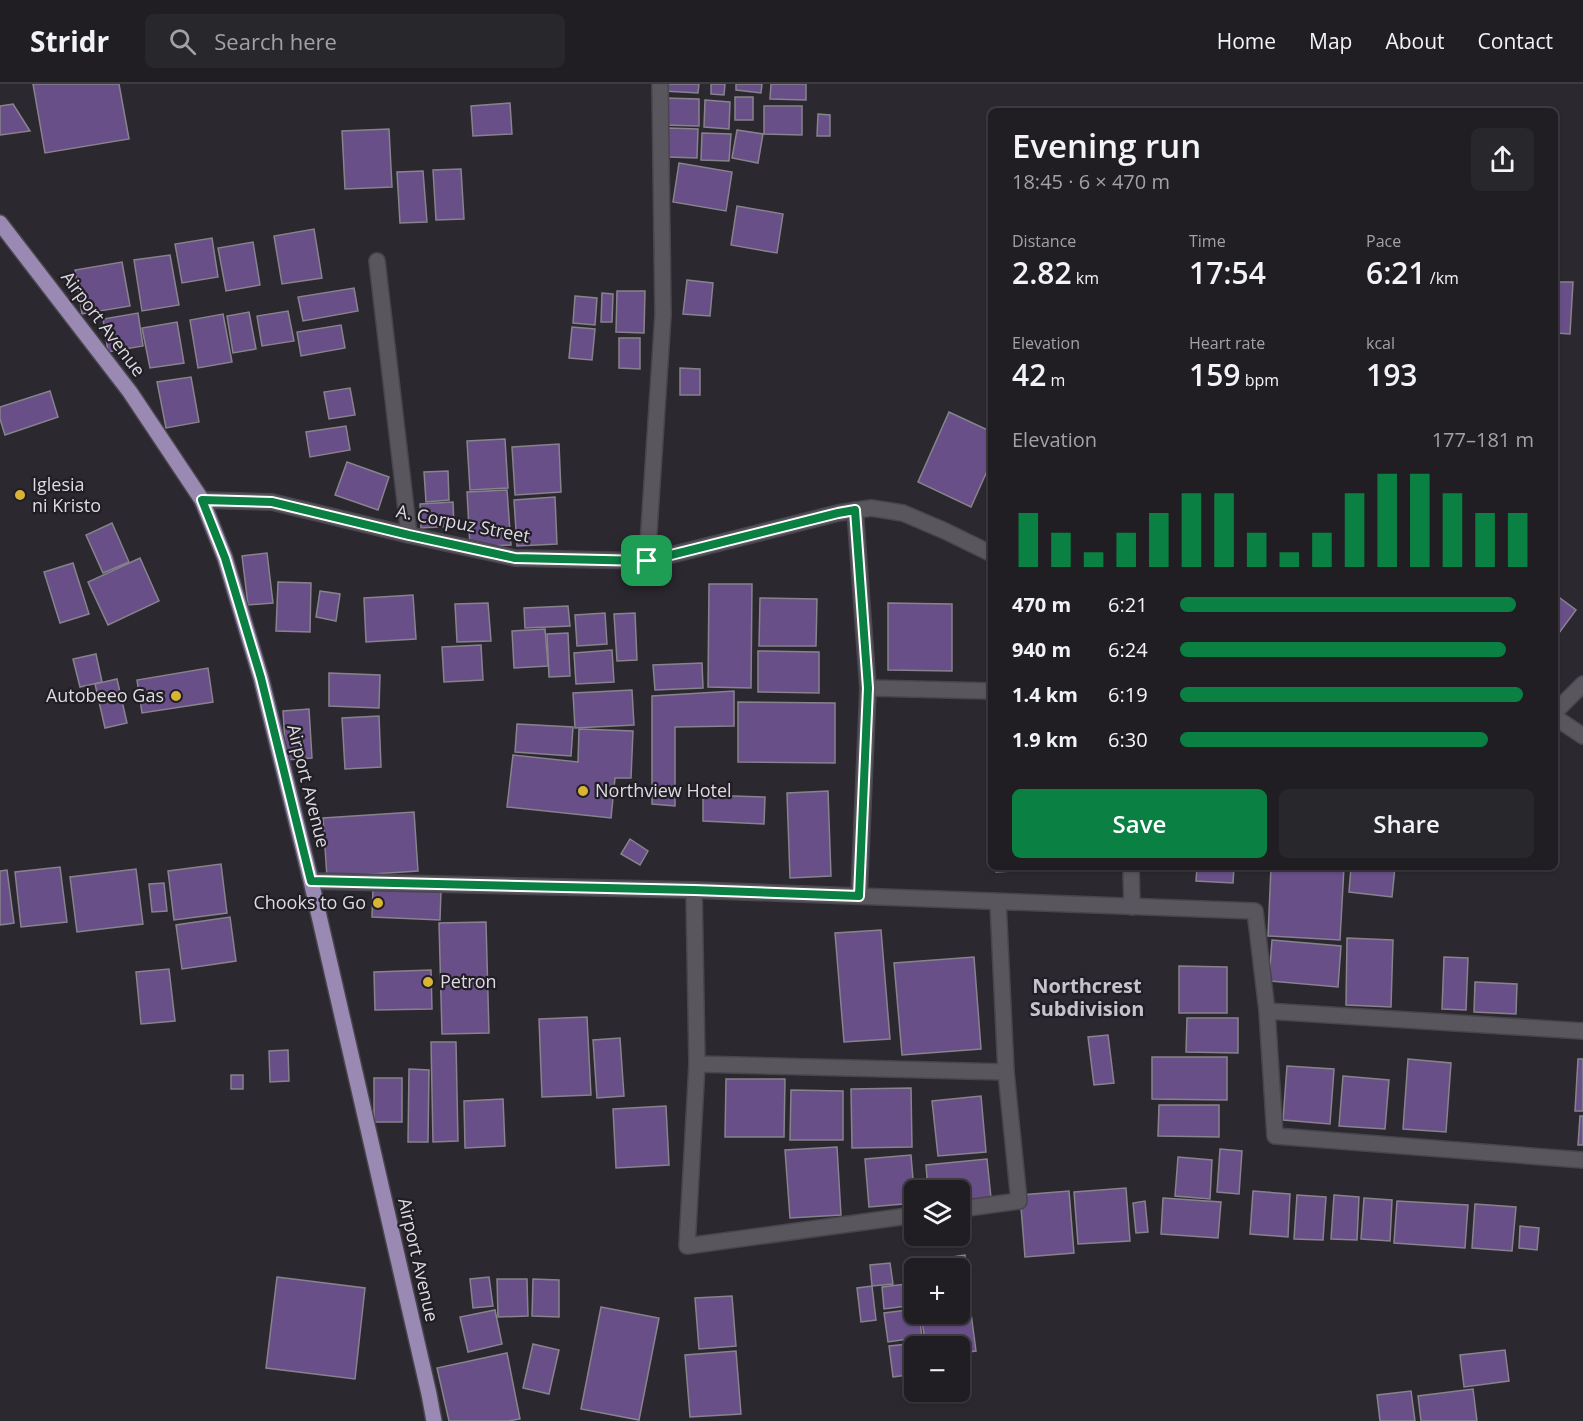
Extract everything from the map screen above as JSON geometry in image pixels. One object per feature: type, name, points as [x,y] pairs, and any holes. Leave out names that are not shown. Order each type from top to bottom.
[{"type":"main road","name":"Airport Avenue","points":[[0,223],[130,392],[202,500],[225,558],[261,678],[311,881],[434,1421]]},
{"type":"street","points":[[647,561],[663,315],[660,84]]},
{"type":"street","points":[[377,261],[409,535]]},
{"type":"street","name":"A. Corpuz Street","points":[[202,500],[272,502],[515,558],[647,561],[838,513],[871,508],[903,513],[988,552]]},
{"type":"street","points":[[855,510],[868,688],[859,896]]},
{"type":"street","points":[[1558,709],[1583,684]]},
{"type":"street","points":[[868,688],[988,691]]},
{"type":"street","points":[[1558,719],[1583,736]]},
{"type":"street","points":[[1131,870],[1132,907]]},
{"type":"street","points":[[311,881],[694,890],[1256,911],[1267,1011],[1275,1136],[1583,1160]]},
{"type":"street","points":[[694,890],[698,1064],[687,1246],[904,1216]]},
{"type":"street","points":[[970,1208],[1019,1201],[1006,1072],[998,902]]},
{"type":"street","points":[[1267,1011],[1583,1031]]},
{"type":"street","points":[[698,1064],[1006,1072]]},
{"type":"building","points":[[33,84],[119,84],[129,139],[45,153]]},
{"type":"building","points":[[664,84],[699,84],[698,93],[664,91]]},
{"type":"building","points":[[711,84],[725,84],[724,95],[711,94]]},
{"type":"building","points":[[736,84],[762,84],[761,93],[736,90]]},
{"type":"building","points":[[771,84],[806,84],[806,100],[770,99]]},
{"type":"building","points":[[735,97],[753,97],[753,120],[735,120]]},
{"type":"building","points":[[664,98],[699,99],[699,126],[663,125]]},
{"type":"building","points":[[705,100],[730,102],[729,129],[704,127]]},
{"type":"building","points":[[510,103],[512,134],[473,136],[471,106]]},
{"type":"building","points":[[13,104],[30,131],[0,135],[0,106]]},
{"type":"building","points":[[764,106],[802,106],[802,135],[764,134]]},
{"type":"building","points":[[818,114],[830,115],[830,136],[817,136]]},
{"type":"building","points":[[668,128],[698,129],[697,158],[668,157]]},
{"type":"building","points":[[389,129],[392,187],[345,189],[342,131]]},
{"type":"building","points":[[737,130],[763,134],[758,163],[732,158]]},
{"type":"building","points":[[702,133],[731,134],[729,161],[701,160]]},
{"type":"building","points":[[679,163],[732,172],[726,211],[673,202]]},
{"type":"building","points":[[461,169],[464,219],[436,220],[433,170]]},
{"type":"building","points":[[423,171],[427,222],[400,223],[397,172]]},
{"type":"building","points":[[737,206],[783,214],[777,253],[731,245]]},
{"type":"building","points":[[314,229],[322,278],[282,284],[274,236]]},
{"type":"building","points":[[212,238],[218,277],[182,283],[175,244]]},
{"type":"building","points":[[253,242],[260,285],[226,291],[218,248]]},
{"type":"building","points":[[170,255],[179,305],[142,311],[134,260]]},
{"type":"building","points":[[122,262],[130,306],[82,314],[75,270]]},
{"type":"building","points":[[687,280],[713,283],[710,316],[683,314]]},
{"type":"building","points":[[1558,282],[1573,282],[1570,334],[1558,333]]},
{"type":"building","points":[[354,288],[358,311],[303,321],[298,297]]},
{"type":"building","points":[[617,291],[645,291],[644,333],[616,332]]},
{"type":"building","points":[[602,293],[613,294],[612,322],[601,322]]},
{"type":"building","points":[[575,296],[597,298],[595,325],[573,323]]},
{"type":"building","points":[[288,311],[294,341],[262,346],[257,316]]},
{"type":"building","points":[[249,312],[256,349],[233,353],[227,316]]},
{"type":"building","points":[[138,313],[143,346],[108,352],[103,319]]},
{"type":"building","points":[[223,314],[232,362],[198,368],[190,320]]},
{"type":"building","points":[[177,322],[184,363],[150,368],[142,328]]},
{"type":"building","points":[[341,325],[345,348],[301,356],[297,332]]},
{"type":"building","points":[[572,327],[595,329],[592,360],[569,358]]},
{"type":"building","points":[[619,338],[640,338],[640,369],[619,368]]},
{"type":"building","points":[[680,368],[700,369],[700,395],[680,395]]},
{"type":"building","points":[[191,377],[199,422],[166,428],[157,382]]},
{"type":"building","points":[[350,388],[355,415],[329,419],[324,392]]},
{"type":"building","points":[[50,391],[58,417],[5,435],[0,419],[0,407]]},
{"type":"building","points":[[949,412],[988,430],[988,469],[971,507],[918,482]]},
{"type":"building","points":[[346,426],[350,450],[310,457],[306,432]]},
{"type":"building","points":[[505,439],[508,488],[470,490],[467,441]]},
{"type":"building","points":[[559,444],[561,492],[515,495],[512,447]]},
{"type":"building","points":[[347,462],[389,477],[378,510],[335,495]]},
{"type":"building","points":[[448,471],[449,500],[426,502],[424,472]]},
{"type":"building","points":[[507,490],[511,545],[470,547],[467,492]]},
{"type":"building","points":[[555,497],[557,544],[517,546],[514,500]]},
{"type":"building","points":[[453,502],[454,526],[421,528],[420,504]]},
{"type":"building","points":[[112,523],[129,562],[103,573],[86,535]]},
{"type":"building","points":[[267,553],[273,603],[248,605],[242,556]]},
{"type":"building","points":[[140,558],[159,601],[108,625],[88,582]]},
{"type":"building","points":[[73,563],[89,614],[60,623],[44,572]]},
{"type":"building","points":[[278,582],[311,583],[310,632],[276,631]]},
{"type":"building","points":[[709,584],[752,584],[751,688],[708,687]]},
{"type":"building","points":[[320,591],[340,594],[336,621],[316,617]]},
{"type":"building","points":[[413,595],[416,639],[366,642],[364,598]]},
{"type":"building","points":[[1558,596],[1576,610],[1558,632]]},
{"type":"building","points":[[760,598],[817,599],[816,646],[759,646]]},
{"type":"building","points":[[488,603],[491,641],[457,642],[455,604]]},
{"type":"building","points":[[888,603],[952,604],[952,671],[888,670]]},
{"type":"building","points":[[568,606],[570,626],[525,628],[524,608]]},
{"type":"building","points":[[605,613],[607,644],[577,646],[575,615]]},
{"type":"building","points":[[635,613],[637,660],[617,661],[614,614]]},
{"type":"building","points":[[545,629],[548,666],[514,668],[512,631]]},
{"type":"building","points":[[568,633],[570,676],[549,677],[547,634]]},
{"type":"building","points":[[481,645],[483,680],[444,682],[442,647]]},
{"type":"building","points":[[612,650],[614,682],[576,684],[574,653]]},
{"type":"building","points":[[758,651],[819,652],[819,693],[758,692]]},
{"type":"building","points":[[96,654],[102,682],[80,687],[73,659]]},
{"type":"building","points":[[702,663],[703,688],[655,690],[653,665]]},
{"type":"building","points":[[208,668],[213,702],[142,713],[137,680]]},
{"type":"building","points":[[329,673],[380,675],[379,708],[329,706]]},
{"type":"building","points":[[117,679],[127,723],[105,728],[95,684]]},
{"type":"building","points":[[632,690],[634,725],[575,728],[573,693]]},
{"type":"building","points":[[734,691],[734,726],[675,727],[675,806],[652,804],[652,696]]},
{"type":"building","points":[[738,702],[835,703],[835,763],[738,762]]},
{"type":"building","points":[[309,709],[312,758],[286,760],[283,711]]},
{"type":"building","points":[[379,716],[381,767],[345,769],[342,718]]},
{"type":"building","points":[[517,724],[573,727],[571,756],[515,752]]},
{"type":"building","points":[[579,729],[633,731],[631,778],[615,778],[611,818],[507,807],[513,755],[578,762]]},
{"type":"building","points":[[828,791],[831,876],[790,878],[787,793]]},
{"type":"building","points":[[703,795],[765,797],[764,824],[703,821]]},
{"type":"building","points":[[414,812],[418,871],[327,877],[323,818]]},
{"type":"building","points":[[630,839],[648,851],[640,865],[621,854]]},
{"type":"building","points":[[221,864],[227,913],[174,920],[168,871]]},
{"type":"building","points":[[60,867],[67,922],[21,927],[15,872]]},
{"type":"building","points":[[136,869],[143,924],[77,932],[70,877]]},
{"type":"building","points":[[7,870],[14,923],[0,925],[0,871]]},
{"type":"building","points":[[996,870],[1031,870],[996,872]]},
{"type":"building","points":[[1197,870],[1234,870],[1233,883],[1196,881]]},
{"type":"building","points":[[1271,870],[1344,870],[1340,940],[1268,936]]},
{"type":"building","points":[[1351,870],[1395,870],[1392,897],[1349,892]]},
{"type":"building","points":[[164,883],[167,911],[152,912],[149,884]]},
{"type":"building","points":[[373,888],[441,891],[440,920],[372,917]]},
{"type":"building","points":[[230,917],[236,961],[182,969],[176,925]]},
{"type":"building","points":[[486,922],[489,1033],[442,1034],[439,923]]},
{"type":"building","points":[[881,930],[890,1039],[844,1042],[835,933]]},
{"type":"building","points":[[1347,938],[1393,940],[1391,1007],[1346,1005]]},
{"type":"building","points":[[1272,940],[1341,946],[1338,987],[1269,981]]},
{"type":"building","points":[[974,957],[981,1049],[902,1055],[894,963]]},
{"type":"building","points":[[1444,957],[1468,958],[1466,1010],[1442,1009]]},
{"type":"building","points":[[1179,966],[1227,967],[1227,1013],[1179,1013]]},
{"type":"building","points":[[169,969],[175,1021],[141,1024],[136,972]]},
{"type":"building","points":[[431,970],[432,1009],[375,1010],[374,972]]},
{"type":"building","points":[[1475,982],[1517,984],[1516,1014],[1474,1012]]},
{"type":"building","points":[[587,1017],[591,1095],[542,1097],[539,1019]]},
{"type":"building","points":[[1187,1018],[1238,1018],[1238,1053],[1186,1052]]},
{"type":"building","points":[[1108,1035],[1114,1083],[1094,1085],[1088,1037]]},
{"type":"building","points":[[620,1038],[624,1096],[597,1098],[593,1040]]},
{"type":"building","points":[[431,1042],[456,1042],[458,1141],[433,1142]]},
{"type":"building","points":[[288,1050],[289,1081],[270,1082],[269,1051]]},
{"type":"building","points":[[1152,1057],[1227,1057],[1227,1100],[1152,1099]]},
{"type":"building","points":[[1408,1059],[1451,1063],[1446,1132],[1403,1129]]},
{"type":"building","points":[[1578,1059],[1583,1059],[1583,1111],[1575,1111]]},
{"type":"building","points":[[1287,1066],[1334,1069],[1330,1124],[1283,1120]]},
{"type":"building","points":[[409,1069],[429,1070],[428,1142],[408,1142]]},
{"type":"building","points":[[231,1075],[243,1075],[243,1089],[231,1089]]},
{"type":"building","points":[[1343,1076],[1389,1080],[1385,1129],[1339,1126]]},
{"type":"building","points":[[374,1078],[402,1078],[402,1122],[374,1122]]},
{"type":"building","points":[[726,1079],[785,1079],[784,1137],[725,1137]]},
{"type":"building","points":[[911,1088],[912,1147],[852,1148],[851,1089]]},
{"type":"building","points":[[791,1090],[843,1091],[843,1140],[790,1140]]},
{"type":"building","points":[[981,1096],[986,1152],[938,1156],[932,1101]]},
{"type":"building","points":[[503,1099],[505,1146],[465,1148],[464,1101]]},
{"type":"building","points":[[1159,1105],[1219,1105],[1219,1137],[1158,1136]]},
{"type":"building","points":[[666,1106],[669,1165],[616,1168],[613,1109]]},
{"type":"building","points":[[1580,1116],[1583,1116],[1583,1145],[1578,1145]]},
{"type":"building","points":[[837,1147],[841,1215],[790,1218],[785,1150]]},
{"type":"building","points":[[1220,1149],[1242,1151],[1239,1194],[1217,1192]]},
{"type":"building","points":[[911,1155],[913,1180],[904,1180],[904,1204],[869,1207],[865,1159]]},
{"type":"building","points":[[1178,1157],[1212,1160],[1210,1199],[1175,1196]]},
{"type":"building","points":[[987,1159],[991,1198],[970,1200],[970,1180],[927,1180],[926,1165]]},
{"type":"building","points":[[1126,1188],[1130,1241],[1078,1244],[1074,1192]]},
{"type":"building","points":[[1069,1191],[1074,1253],[1025,1257],[1020,1195]]},
{"type":"building","points":[[1253,1191],[1290,1194],[1288,1237],[1250,1234]]},
{"type":"building","points":[[1297,1195],[1326,1197],[1323,1240],[1294,1239]]},
{"type":"building","points":[[1334,1195],[1359,1197],[1357,1240],[1331,1239]]},
{"type":"building","points":[[1163,1198],[1221,1202],[1218,1238],[1161,1234]]},
{"type":"building","points":[[1364,1198],[1392,1200],[1390,1241],[1361,1239]]},
{"type":"building","points":[[1145,1201],[1148,1232],[1136,1233],[1133,1203]]},
{"type":"building","points":[[1397,1201],[1468,1205],[1465,1248],[1394,1243]]},
{"type":"building","points":[[1475,1204],[1516,1207],[1512,1251],[1472,1248]]},
{"type":"building","points":[[1520,1226],[1539,1228],[1537,1250],[1519,1248]]},
{"type":"building","points":[[965,1255],[965,1258],[946,1258]]},
{"type":"building","points":[[890,1263],[893,1284],[872,1286],[870,1265]]},
{"type":"building","points":[[277,1277],[365,1288],[355,1379],[266,1368]]},
{"type":"building","points":[[489,1277],[493,1306],[473,1308],[470,1279]]},
{"type":"building","points":[[497,1279],[527,1279],[528,1316],[498,1317]]},
{"type":"building","points":[[533,1279],[559,1280],[559,1317],[532,1316]]},
{"type":"building","points":[[904,1284],[904,1306],[884,1309],[882,1287]]},
{"type":"building","points":[[872,1286],[876,1320],[861,1322],[857,1288]]},
{"type":"building","points":[[732,1296],[736,1346],[699,1349],[695,1298]]},
{"type":"building","points":[[970,1306],[976,1351],[970,1352],[970,1336],[924,1336],[923,1324],[970,1324]]},
{"type":"building","points":[[601,1307],[659,1318],[639,1420],[581,1409]]},
{"type":"building","points":[[495,1310],[502,1344],[468,1352],[460,1317]]},
{"type":"building","points":[[904,1310],[904,1324],[920,1324],[922,1336],[904,1336],[904,1340],[888,1342],[884,1313]]},
{"type":"building","points":[[533,1344],[559,1350],[549,1394],[523,1388]]},
{"type":"building","points":[[904,1344],[904,1376],[893,1377],[889,1346]]},
{"type":"building","points":[[1505,1350],[1509,1381],[1464,1387],[1460,1355]]},
{"type":"building","points":[[736,1351],[741,1414],[690,1417],[685,1355]]},
{"type":"building","points":[[507,1353],[520,1419],[449,1421],[437,1368]]},
{"type":"building","points":[[1473,1389],[1477,1421],[1421,1421],[1418,1396]]},
{"type":"building","points":[[1411,1391],[1415,1421],[1380,1421],[1377,1395]]},
{"type":"place","name":"Iglesia ni Kristo","points":[[20,495]]},
{"type":"place","name":"Autobeeo Gas","points":[[176,696]]},
{"type":"place","name":"Northview Hotel","points":[[583,791]]},
{"type":"place","name":"Chooks to Go","points":[[378,903]]},
{"type":"place","name":"Petron","points":[[428,982]]},
{"type":"district","name":"Northcrest Subdivision","points":[[1087,998]]},
{"type":"route","points":[[202,500],[272,502],[515,558],[647,561],[855,510],[868,688],[859,896],[311,881],[261,678],[225,558],[202,500]]}]
